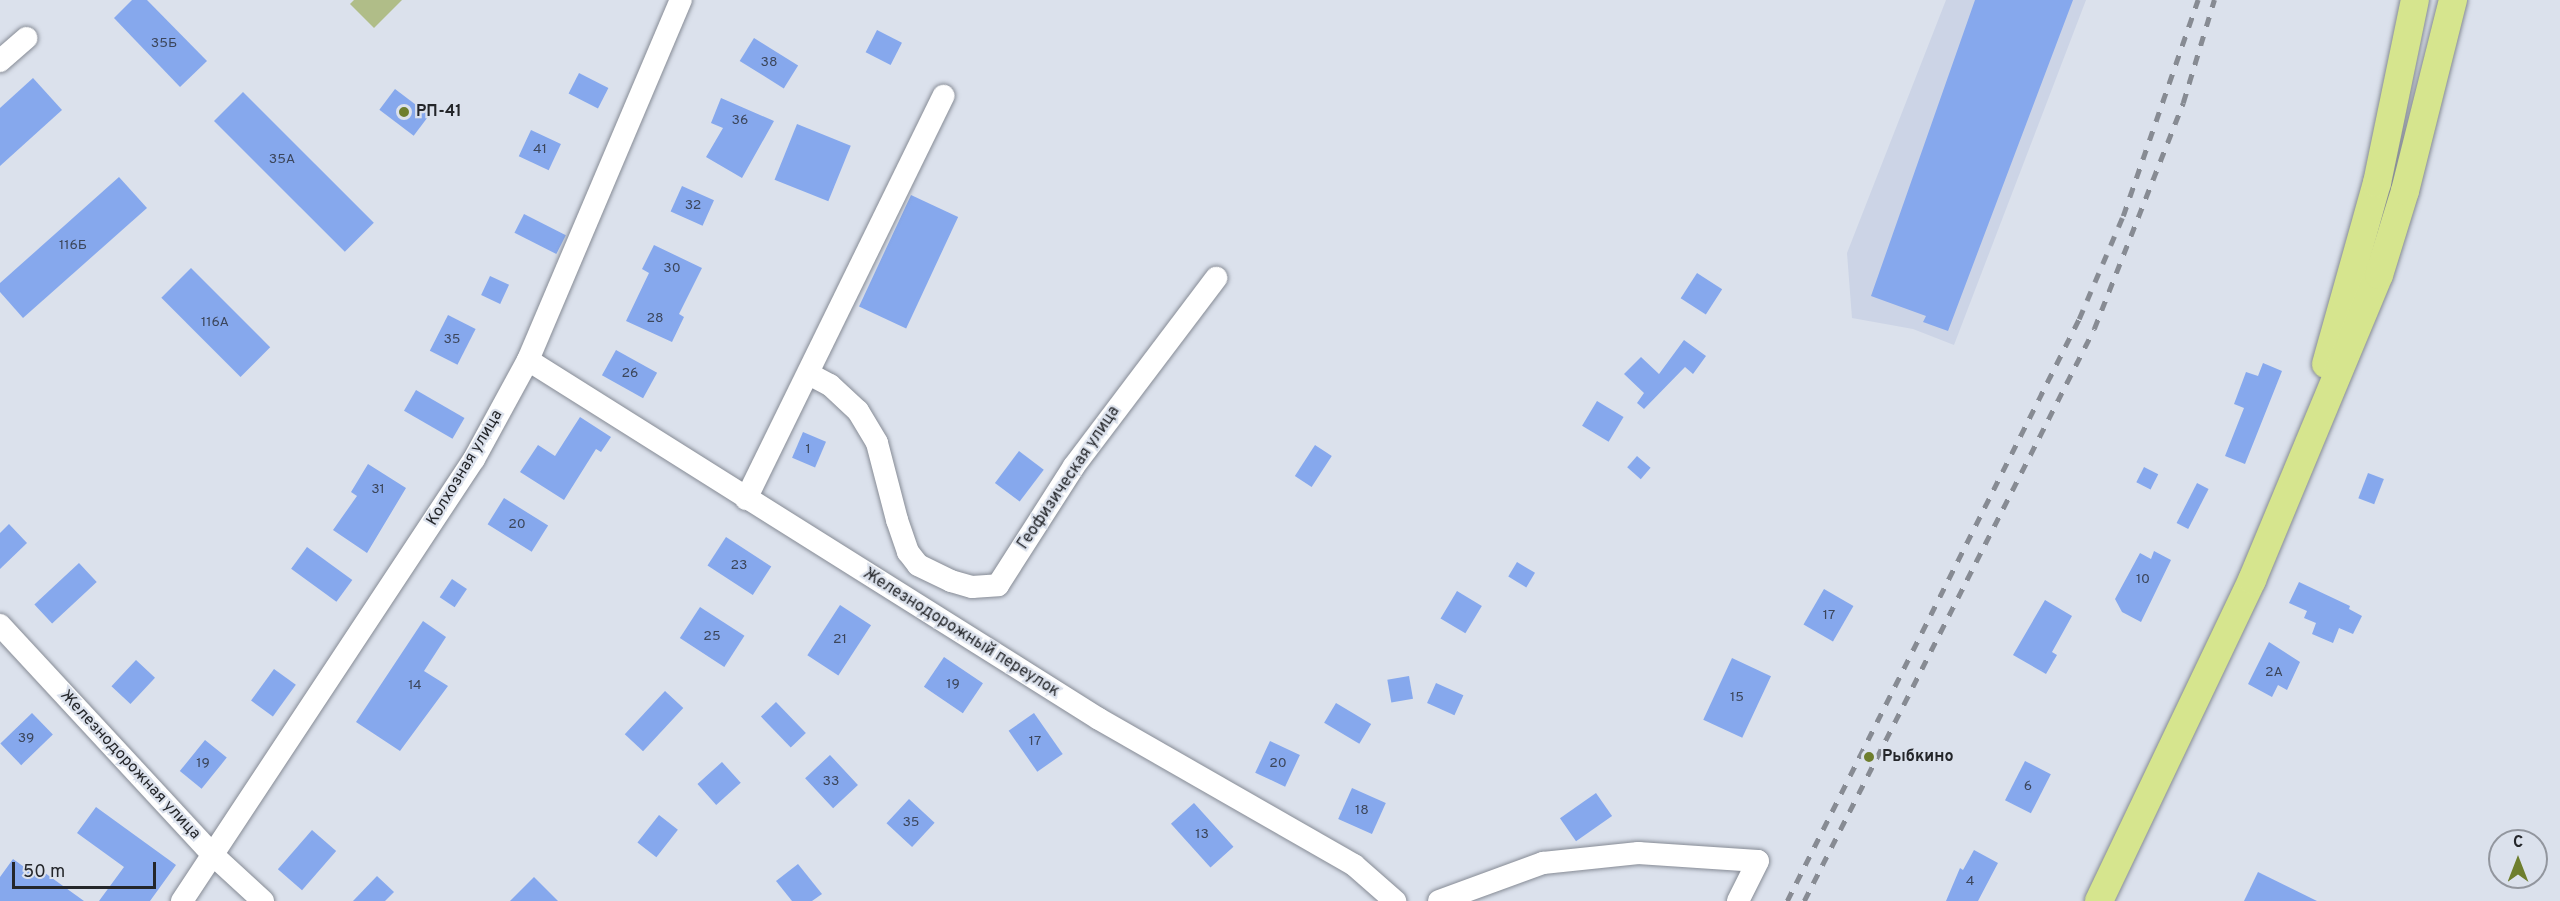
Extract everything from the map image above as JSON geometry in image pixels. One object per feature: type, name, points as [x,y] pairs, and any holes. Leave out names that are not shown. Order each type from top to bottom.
[{"type":"main road","points":[[2287,495],[2377,183],[2415,0]]},
{"type":"main road","points":[[2099,901],[2207,680],[2379,274],[2408,180],[2453,0]]},
{"type":"street","name":"Колхозная улица","points":[[182,901],[474,459],[528,360],[681,0]]},
{"type":"street","points":[[0,61],[26,38]]},
{"type":"street","points":[[746,499],[943,96]]},
{"type":"street","name":"Геофизическая улица","points":[[918,565],[951,582],[972,587],[998,585],[1074,466],[1216,278]]},
{"type":"street","name":"Железнодорожный переулок","points":[[528,360],[1099,719],[1354,865],[1395,901]]},
{"type":"street","points":[[809,374],[830,385],[858,411],[877,443],[897,520],[908,552],[918,565],[899,595]]},
{"type":"street","name":"Железнодорожная улица","points":[[0,625],[213,855],[263,901]]},
{"type":"street","points":[[1439,901],[1543,863],[1638,853],[1758,861],[1738,901]]},
{"type":"shaded area","points":[[1946,0],[2086,0],[1954,345],[1913,329],[1852,318],[1847,253]]},
{"type":"green space","points":[[354,0],[402,0],[374,28],[350,4]]},
{"type":"building","points":[[132,0],[147,0],[207,61],[180,87],[114,18]]},
{"type":"building","points":[[1975,0],[2073,0],[1948,331],[1923,322],[1926,316],[1871,296]]},
{"type":"building","points":[[877,30],[902,43],[891,65],[866,52]]},
{"type":"building","points":[[754,38],[798,66],[784,88],[740,61]]},
{"type":"building","points":[[579,73],[608,88],[598,108],[569,93]]},
{"type":"building","points":[[33,78],[62,110],[0,166],[0,108]]},
{"type":"building","name":"РП-41","points":[[395,89],[429,115],[414,136],[379,110]]},
{"type":"building","points":[[243,92],[374,223],[345,252],[214,121]]},
{"type":"building","points":[[721,98],[774,121],[742,178],[706,157],[723,128],[711,123]]},
{"type":"building","points":[[797,124],[851,146],[828,201],[775,180]]},
{"type":"building","points":[[531,130],[561,144],[549,170],[519,156]]},
{"type":"building","points":[[119,177],[147,208],[23,318],[0,292],[0,283]]},
{"type":"building","points":[[682,186],[714,200],[703,226],[671,212]]},
{"type":"building","points":[[911,195],[958,217],[906,328],[859,306]]},
{"type":"building","points":[[524,214],[566,235],[556,254],[514,233]]},
{"type":"building","points":[[654,245],[702,268],[679,314],[684,317],[672,342],[626,321],[649,273],[642,269]]},
{"type":"building","points":[[191,268],[270,347],[240,377],[161,298]]},
{"type":"building","points":[[1697,273],[1722,289],[1706,314],[1681,298]]},
{"type":"building","points":[[490,276],[509,285],[500,304],[481,295]]},
{"type":"building","points":[[448,315],[476,329],[457,365],[430,351]]},
{"type":"building","points":[[1684,340],[1706,356],[1693,374],[1685,367],[1644,409],[1637,403],[1644,393],[1624,374],[1641,357],[1659,374]]},
{"type":"building","points":[[616,350],[657,373],[643,398],[602,375]]},
{"type":"building","points":[[2263,363],[2282,371],[2245,464],[2225,456],[2244,408],[2234,404],[2246,372],[2258,376]]},
{"type":"building","points":[[416,390],[464,418],[452,439],[404,411]]},
{"type":"building","points":[[1597,401],[1624,417],[1609,442],[1582,426]]},
{"type":"building","points":[[580,417],[611,437],[601,452],[596,449],[564,500],[520,472],[538,445],[555,456]]},
{"type":"building","points":[[803,432],[826,442],[815,468],[792,458]]},
{"type":"building","points":[[1315,445],[1332,456],[1312,487],[1295,476]]},
{"type":"building","points":[[1019,451],[1044,470],[1020,502],[995,483]]},
{"type":"building","points":[[1637,456],[1651,468],[1641,479],[1627,467]]},
{"type":"building","points":[[368,464],[406,488],[367,553],[333,530],[357,496],[351,492]]},
{"type":"building","points":[[2144,467],[2158,474],[2151,489],[2136,482]]},
{"type":"building","points":[[2368,473],[2384,479],[2374,504],[2358,498]]},
{"type":"building","points":[[2197,483],[2209,489],[2188,529],[2177,523]]},
{"type":"building","points":[[504,498],[548,526],[532,552],[488,524]]},
{"type":"building","points":[[9,524],[27,543],[0,569],[0,533]]},
{"type":"building","points":[[726,537],[771,566],[753,595],[707,566]]},
{"type":"building","points":[[307,547],[352,580],[336,602],[291,569]]},
{"type":"building","points":[[2154,551],[2171,560],[2141,622],[2122,612],[2115,599],[2140,553],[2151,559]]},
{"type":"building","points":[[1517,562],[1535,573],[1526,587],[1508,577]]},
{"type":"building","points":[[79,563],[97,582],[52,624],[34,605]]},
{"type":"building","points":[[452,579],[467,589],[455,607],[440,597]]},
{"type":"building","points":[[2299,582],[2350,606],[2349,609],[2362,616],[2353,634],[2339,628],[2333,643],[2312,634],[2316,623],[2304,618],[2307,611],[2289,603]]},
{"type":"building","points":[[1824,589],[1853,606],[1833,642],[1804,625]]},
{"type":"building","points":[[1457,591],[1482,606],[1465,633],[1441,618]]},
{"type":"building","points":[[2045,600],[2072,616],[2052,652],[2057,655],[2046,674],[2013,655]]},
{"type":"building","points":[[840,605],[871,625],[838,675],[807,655]]},
{"type":"building","points":[[700,607],[744,636],[724,667],[680,638]]},
{"type":"building","points":[[423,621],[446,637],[424,671],[448,686],[400,751],[356,722]]},
{"type":"building","points":[[2269,642],[2300,662],[2287,690],[2278,685],[2272,697],[2248,684]]},
{"type":"building","points":[[944,657],[983,683],[963,713],[924,687]]},
{"type":"building","points":[[1732,658],[1771,676],[1742,738],[1703,720]]},
{"type":"building","points":[[136,660],[155,678],[130,704],[111,686]]},
{"type":"building","points":[[274,669],[296,685],[273,716],[251,701]]},
{"type":"building","points":[[1409,676],[1413,699],[1391,702],[1387,680]]},
{"type":"building","points":[[1436,683],[1463,695],[1454,715],[1427,703]]},
{"type":"building","points":[[665,691],[683,708],[643,751],[625,734]]},
{"type":"building","points":[[776,702],[806,733],[791,748],[761,717]]},
{"type":"building","points":[[1336,703],[1371,724],[1359,744],[1324,723]]},
{"type":"building","points":[[32,713],[53,735],[21,765],[0,744]]},
{"type":"building","points":[[1034,713],[1063,754],[1037,772],[1009,731]]},
{"type":"building","points":[[205,740],[227,758],[202,789],[180,771]]},
{"type":"building","points":[[1270,741],[1300,755],[1285,787],[1255,773]]},
{"type":"building","points":[[830,755],[858,785],[833,808],[805,778]]},
{"type":"building","points":[[2025,761],[2051,774],[2031,813],[2005,800]]},
{"type":"building","points":[[722,762],[741,783],[716,805],[697,784]]},
{"type":"building","points":[[1352,788],[1386,803],[1372,834],[1338,819]]},
{"type":"building","points":[[1596,793],[1612,816],[1576,841],[1560,818]]},
{"type":"building","points":[[909,799],[935,823],[912,847],[886,823]]},
{"type":"building","points":[[1194,803],[1233,847],[1210,868],[1171,824]]},
{"type":"building","points":[[96,807],[176,865],[150,901],[99,901],[124,867],[77,833]]},
{"type":"building","points":[[659,815],[678,830],[656,857],[637,843]]},
{"type":"building","points":[[312,830],[336,851],[302,890],[278,869]]},
{"type":"building","points":[[1974,850],[1998,863],[1978,901],[1946,901],[1960,868],[1963,870]]},
{"type":"building","points":[[13,859],[41,879],[45,873],[84,901],[0,901],[0,877]]},
{"type":"building","points":[[798,864],[822,894],[812,901],[792,901],[776,881]]},
{"type":"building","points":[[2258,872],[2317,901],[2244,901]]},
{"type":"building","points":[[377,876],[394,892],[385,901],[353,901]]},
{"type":"building","points":[[534,877],[558,901],[510,901]]},
{"type":"railway","points":[[1787,901],[2079,319],[2123,216],[2198,0]]},
{"type":"railway","points":[[1804,901],[2094,329],[2183,103],[2214,0]]},
{"type":"place","name":"РП-41","points":[[404,112]]},
{"type":"place","name":"Рыбкино","points":[[1869,757]]}]
